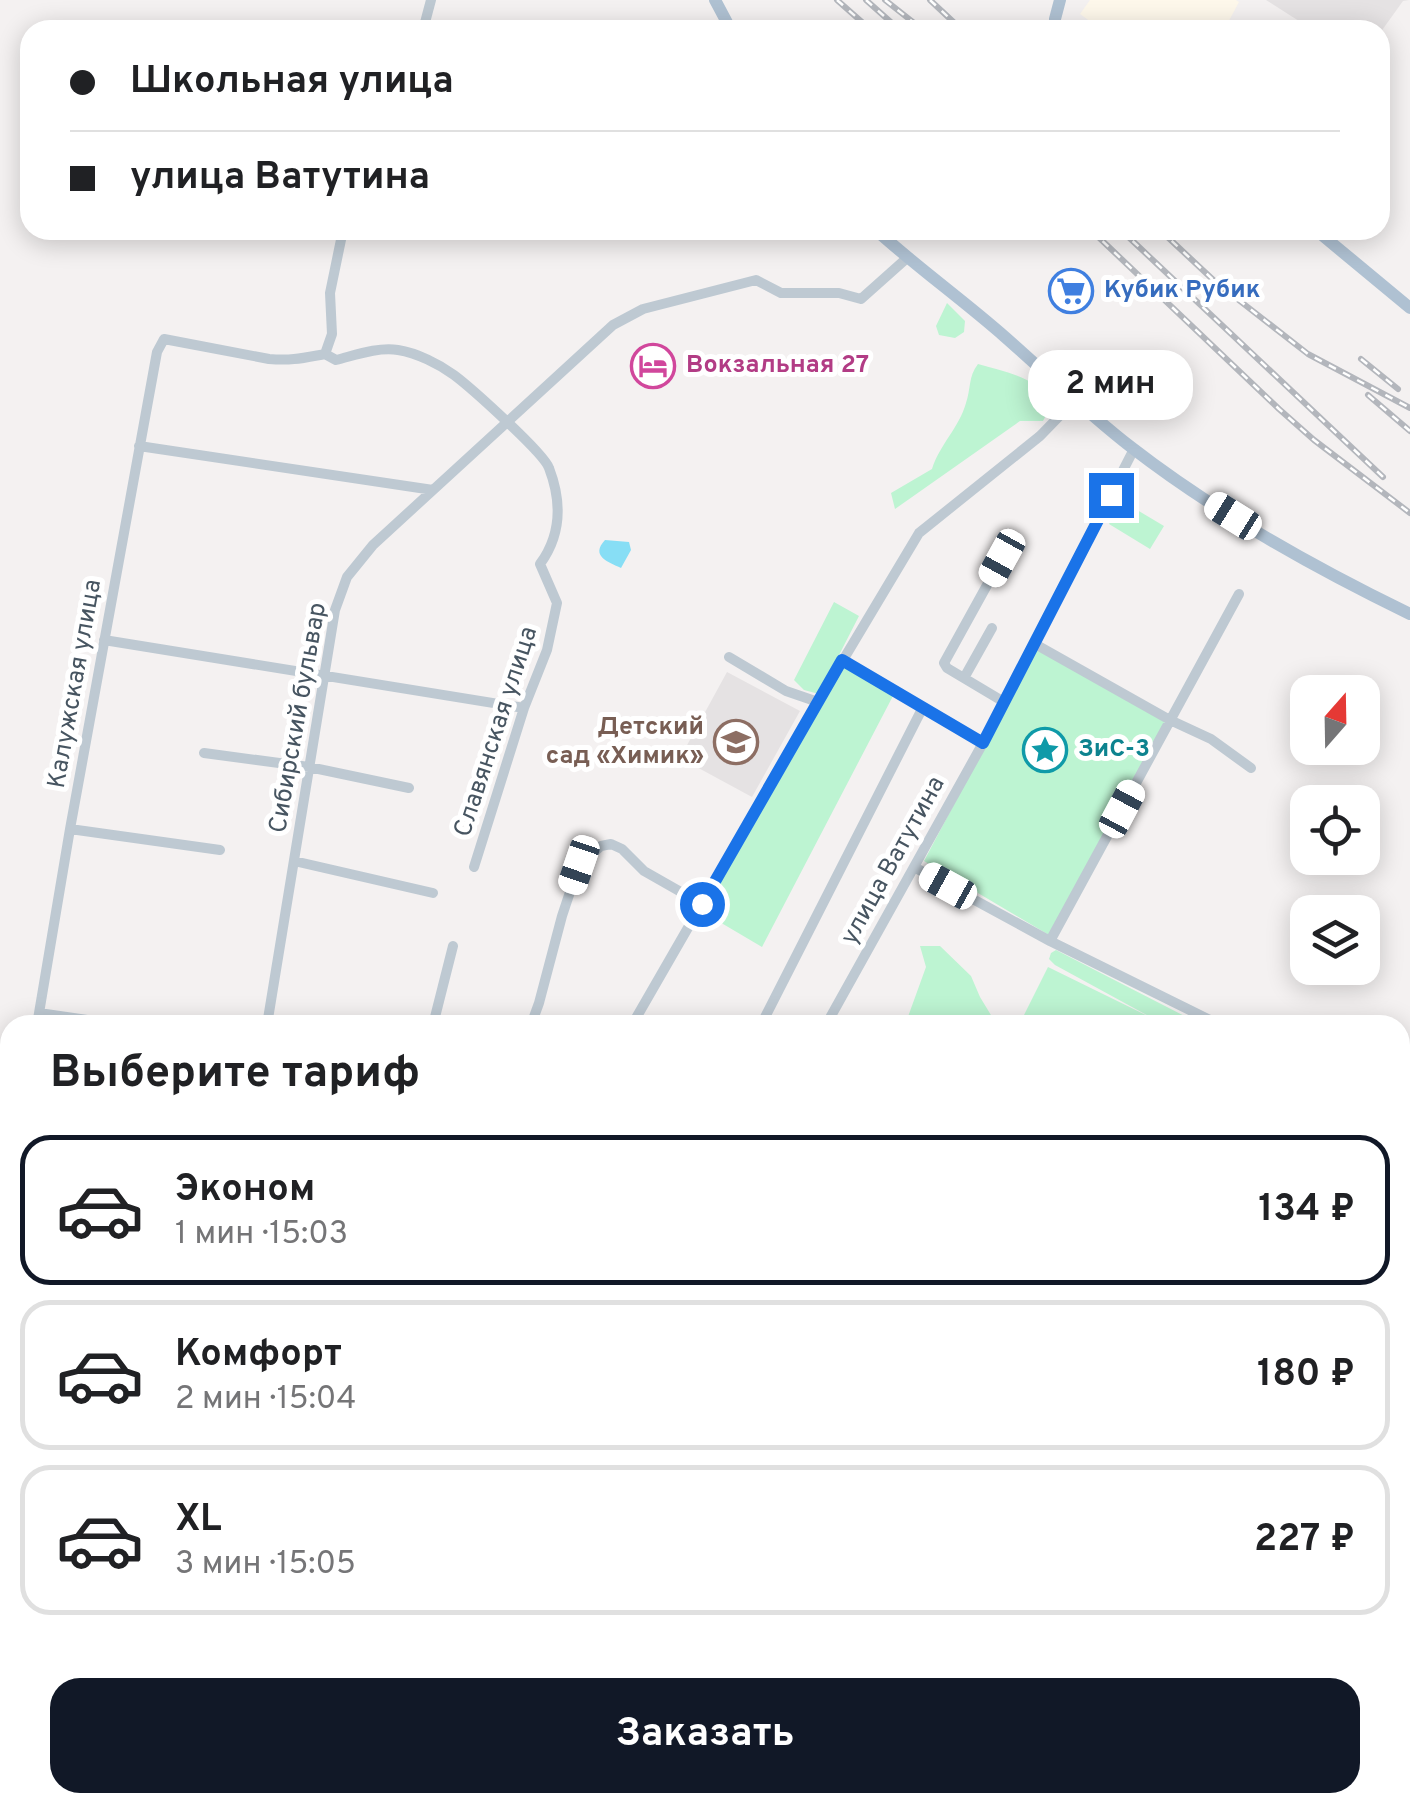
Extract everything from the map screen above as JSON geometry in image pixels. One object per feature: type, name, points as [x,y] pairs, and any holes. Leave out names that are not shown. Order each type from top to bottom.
[{"type":"main road","points":[[887,240],[1134,449],[1282,546],[1410,614]]},
{"type":"main road","points":[[1328,240],[1410,308]]},
{"type":"street","points":[[324,354],[332,334],[330,293],[342,240]]},
{"type":"street","name":"Сибирский бульвар","points":[[268,1015],[335,610],[347,577],[372,546],[613,325],[643,309],[756,280],[781,293],[839,293],[861,298],[907,258]]},
{"type":"street","name":"Славянская улица","points":[[156,352],[164,339],[268,360],[302,360],[324,354],[336,360],[373,350],[396,350],[418,356],[453,374],[548,464],[560,513],[551,548],[540,564],[557,603],[547,650],[524,708],[474,867]]},
{"type":"street","name":"Калужская улица","points":[[39,1015],[156,352]]},
{"type":"street","points":[[638,1015],[919,533],[1040,436],[1075,400]]},
{"type":"street","points":[[139,446],[433,490]]},
{"type":"street","name":"улица Ватутина","points":[[832,1015],[983,743],[1134,449]]},
{"type":"street","points":[[1002,558],[944,660],[947,668],[1004,702]]},
{"type":"street","points":[[1050,941],[1239,594]]},
{"type":"street","points":[[964,678],[992,628]]},
{"type":"street","points":[[104,640],[524,708]]},
{"type":"street","points":[[1035,644],[1210,740],[1250,768]]},
{"type":"street","points":[[729,657],[786,691],[818,702]]},
{"type":"street","points":[[842,660],[983,743]]},
{"type":"street","points":[[766,1015],[922,709]]},
{"type":"street","points":[[204,753],[409,788]]},
{"type":"street","points":[[70,829],[220,850]]},
{"type":"street","points":[[535,1015],[579,865],[601,846],[611,844],[622,849],[644,871],[702,904]]},
{"type":"street","points":[[294,861],[433,893]]},
{"type":"street","points":[[914,867],[1050,941],[1200,1015]]},
{"type":"street","points":[[435,1015],[453,946]]},
{"type":"shaded area","points":[[1090,0],[1239,2],[1229,20],[1088,20],[1080,14]]},
{"type":"shaded area","points":[[1266,0],[1409,0],[1403,1],[1389,20],[1297,20]]},
{"type":"shaded area","points":[[727,672],[800,711],[752,797],[680,758]]},
{"type":"green space","points":[[947,303],[965,321],[964,332],[955,338],[939,335],[936,326]]},
{"type":"green space","points":[[978,364],[1038,387],[1052,404],[1043,421],[1020,421],[895,509],[891,493],[932,469],[963,412]]},
{"type":"green space","points":[[1122,501],[1164,526],[1150,549],[1109,524]]},
{"type":"green space","points":[[834,602],[859,616],[819,694],[804,690],[794,680]]},
{"type":"green space","points":[[1036,649],[1165,722],[1049,935],[924,861]]},
{"type":"green space","points":[[843,662],[894,694],[762,947],[701,911]]},
{"type":"green space","points":[[920,946],[940,946],[971,976],[991,1015],[909,1015],[926,967]]},
{"type":"green space","points":[[1056,950],[1183,1015],[1147,1015],[1055,965],[1049,959]]},
{"type":"green space","points":[[1048,967],[1146,1015],[1024,1015]]},
{"type":"water","points":[[605,540],[629,542],[631,550],[621,568],[600,554]]},
{"type":"railway","points":[[837,0],[860,20]]},
{"type":"railway","points":[[866,0],[888,20]]},
{"type":"railway","points":[[885,0],[910,20]]},
{"type":"railway","points":[[930,0],[951,20]]},
{"type":"railway","points":[[1102,240],[1314,440],[1410,513]]},
{"type":"railway","points":[[1132,240],[1383,477]]},
{"type":"railway","points":[[1171,240],[1223,289]]},
{"type":"railway","points":[[1213,280],[1308,354],[1410,408]]},
{"type":"railway","points":[[1361,359],[1398,389]]},
{"type":"railway","points":[[1368,395],[1410,431]]},
{"type":"place","name":"Кубик Рубик","points":[[1071,291]]},
{"type":"place","name":"Вокзальная 27","points":[[653,366]]},
{"type":"place","name":"Детский сад «Химик»","points":[[736,742]]},
{"type":"place","name":"ЗиС-3","points":[[1045,750]]},
{"type":"route","points":[[702,904],[842,660],[983,743],[1111,495]]}]
